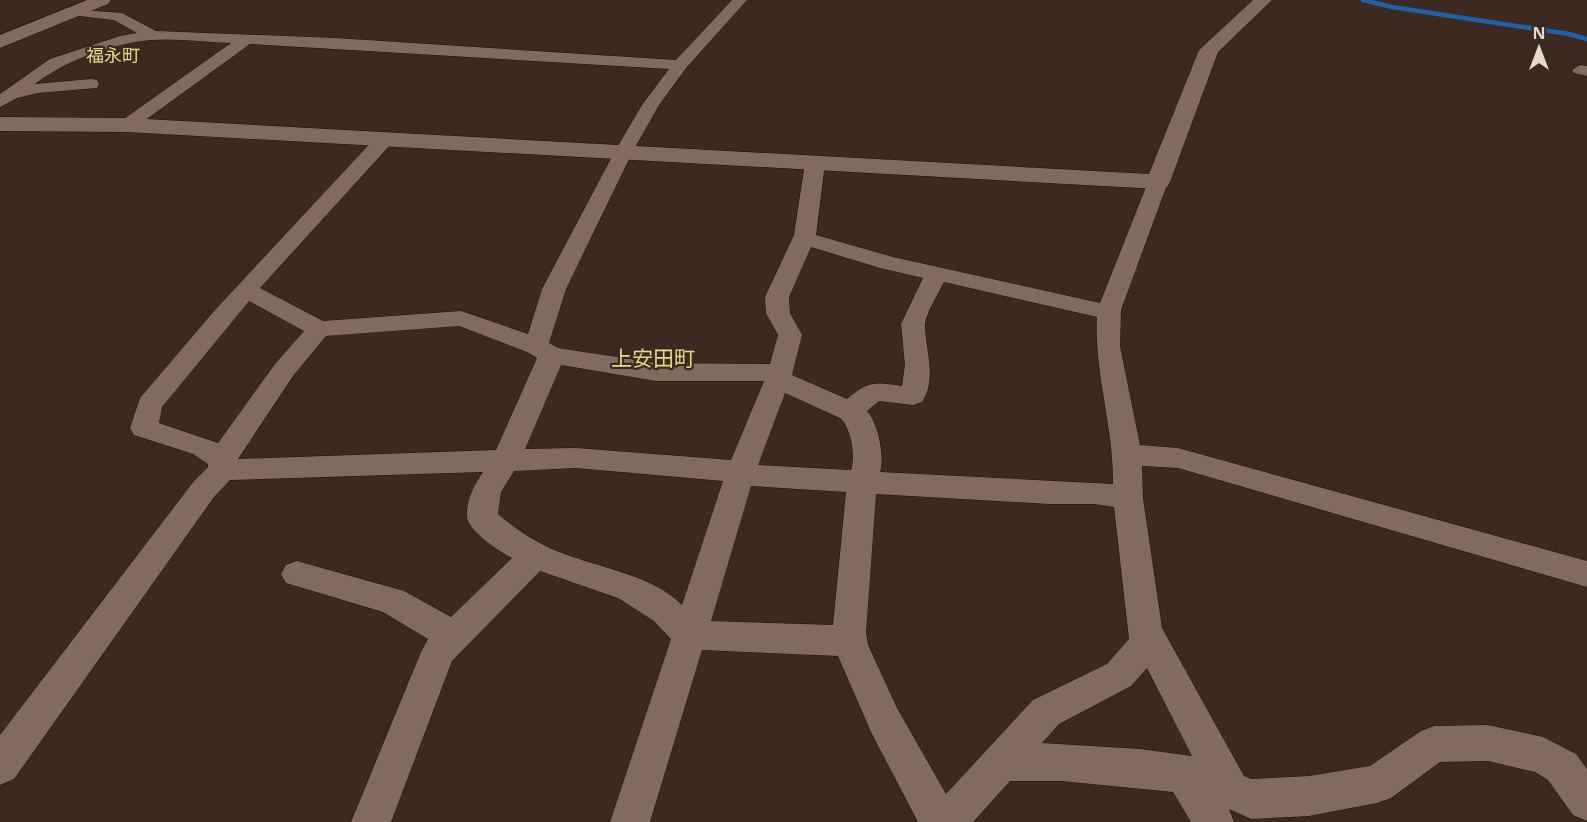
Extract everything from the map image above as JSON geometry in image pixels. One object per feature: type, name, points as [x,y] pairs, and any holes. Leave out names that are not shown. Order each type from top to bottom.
[{"type":"street","points":[[5,37],[102,0]]},
{"type":"street","points":[[740,0],[680,65],[651,105],[624,151],[554,289],[544,351],[505,462],[486,490],[482,518],[510,543],[562,567],[628,588],[666,610],[689,635],[850,641]]},
{"type":"street","points":[[947,822],[1046,712],[1119,675],[1147,644],[1128,498],[1128,454],[1108,346],[1109,312],[1128,257],[1209,50],[1263,0]]},
{"type":"street","points":[[75,12],[117,16],[153,35]]},
{"type":"street","points":[[180,37],[207,21]]},
{"type":"street","points":[[335,43],[351,28]]},
{"type":"street","points":[[5,98],[56,62],[125,39],[153,35],[335,43],[680,65]]},
{"type":"street","points":[[127,125],[245,40]]},
{"type":"street","points":[[5,98],[38,88],[85,79]]},
{"type":"street","points":[[0,124],[127,125],[1158,182]]},
{"type":"street","points":[[384,140],[246,290],[149,405],[144,428],[203,447],[221,465],[505,462],[576,458],[731,471],[740,475],[1050,493],[1095,493],[1128,498]]},
{"type":"street","points":[[630,822],[740,475],[778,376],[790,335],[778,313],[777,297],[804,238],[815,163]]},
{"type":"street","points":[[804,238],[888,263],[1109,312]]},
{"type":"street","points":[[850,411],[874,391],[913,396],[918,365],[913,324],[936,274]]},
{"type":"street","points":[[246,290],[319,329],[461,318],[544,351],[656,372],[778,376],[850,411],[860,420],[868,464],[862,482],[850,641],[884,720],[939,822]]},
{"type":"street","points":[[0,766],[204,489],[284,370],[319,329]]},
{"type":"street","points":[[1128,454],[1178,458],[1587,574]]},
{"type":"street","points":[[371,822],[438,652],[536,555]]},
{"type":"street","points":[[297,574],[392,600],[454,636]]},
{"type":"street","points":[[1145,630],[1222,806]]},
{"type":"street","points":[[1222,806],[1251,799],[1309,796],[1377,784],[1434,744],[1488,743],[1543,755],[1562,767],[1587,801]]},
{"type":"street","points":[[1002,762],[1061,762],[1140,768],[1185,775],[1222,806]]},
{"type":"waterway","points":[[1363,0],[1392,7],[1569,34],[1587,39]]},
{"type":"district","name":"福永町","points":[[113,55]]},
{"type":"district","name":"上安田町","points":[[653,358]]}]
